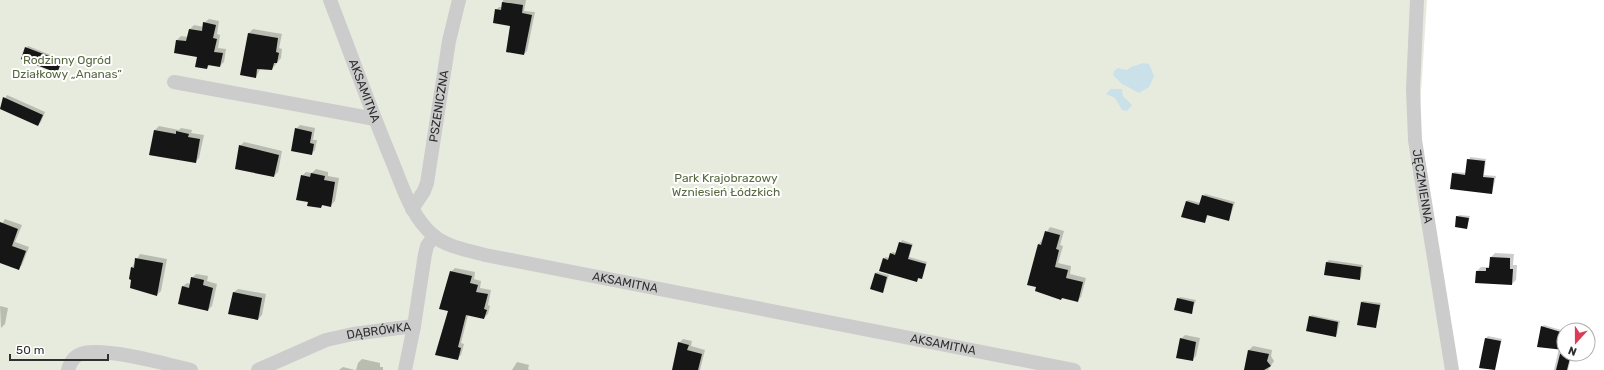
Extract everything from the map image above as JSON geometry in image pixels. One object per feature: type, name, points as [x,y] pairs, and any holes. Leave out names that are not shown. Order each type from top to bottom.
[{"type":"street","name":"AKSAMITNA","points":[[330,0],[375,119],[412,209],[434,236],[448,244],[485,255],[1074,370]]},
{"type":"street","name":"PSZENICZNA","points":[[412,209],[424,191],[427,183],[449,41],[459,0]]},
{"type":"street","name":"JĘCZMIENNA","points":[[1417,0],[1413,89],[1415,140],[1452,370]]},
{"type":"street","points":[[174,82],[375,119]]},
{"type":"street","name":"DĄBRÓWKA","points":[[258,370],[326,340],[353,334],[414,326],[425,254],[427,246],[434,236]]},
{"type":"street","points":[[405,370],[414,326]]},
{"type":"street","points":[[68,370],[74,358],[80,354],[90,352],[144,360],[191,370]]},
{"type":"green space","name":"Park Krajobrazowy Wzniesień Łódzkich","points":[[0,0],[1427,0],[1419,123],[1452,370],[0,370]]},
{"type":"water","points":[[1143,63],[1149,64],[1154,76],[1149,87],[1139,93],[1122,84],[1113,75],[1114,71],[1118,68],[1127,70]]},
{"type":"water","points":[[1111,89],[1122,89],[1123,96],[1132,105],[1127,111],[1122,110],[1115,98],[1106,94]]},
{"type":"building","points":[[502,2],[523,5],[522,13],[532,15],[524,55],[506,52],[510,26],[493,23],[495,9],[501,10]]},
{"type":"building","points":[[203,22],[216,25],[213,38],[217,39],[214,52],[223,53],[220,67],[208,65],[207,69],[195,67],[197,57],[174,53],[176,40],[186,41],[189,29],[202,31]]},
{"type":"building","points":[[248,33],[278,38],[276,52],[279,53],[277,63],[274,63],[272,70],[257,69],[256,78],[240,75]]},
{"type":"building","points":[[25,47],[62,61],[57,73],[21,59]]},
{"type":"building","points":[[3,97],[43,115],[38,126],[0,109]]},
{"type":"building","points":[[295,128],[312,132],[310,143],[314,144],[312,155],[291,151]]},
{"type":"building","points":[[154,130],[176,134],[176,131],[189,134],[188,137],[200,139],[196,163],[149,155]]},
{"type":"building","points":[[239,145],[279,155],[274,177],[235,169]]},
{"type":"building","points":[[1467,159],[1485,161],[1483,177],[1494,178],[1492,194],[1450,189],[1452,173],[1465,175]]},
{"type":"building","points":[[311,173],[325,176],[324,180],[335,182],[331,207],[322,205],[321,208],[307,206],[308,202],[296,200],[301,175],[310,177]]},
{"type":"building","points":[[1202,195],[1233,204],[1229,221],[1207,215],[1205,223],[1181,217],[1186,201],[1199,205]]},
{"type":"building","points":[[1456,216],[1469,218],[1467,229],[1455,227]]},
{"type":"building","points":[[0,222],[18,229],[12,246],[26,251],[19,270],[0,263]]},
{"type":"building","points":[[1045,231],[1060,235],[1056,249],[1059,250],[1055,267],[1068,270],[1066,278],[1083,282],[1078,302],[1062,298],[1061,300],[1035,291],[1036,287],[1027,285],[1038,244],[1041,245]]},
{"type":"building","points":[[899,242],[912,245],[908,259],[926,264],[922,279],[918,278],[917,282],[879,271],[883,258],[888,260],[890,253],[895,255]]},
{"type":"building","points":[[1490,257],[1510,258],[1510,269],[1513,269],[1512,285],[1475,283],[1476,271],[1486,271],[1486,268],[1489,268]]},
{"type":"building","points":[[135,258],[163,263],[157,296],[130,288],[131,280],[129,279],[131,267],[134,268]]},
{"type":"building","points":[[1326,262],[1361,267],[1360,280],[1324,275]]},
{"type":"building","points":[[450,271],[472,276],[470,283],[478,285],[476,292],[488,294],[484,309],[487,310],[484,319],[466,315],[458,347],[461,348],[458,360],[435,355],[448,311],[439,309]]},
{"type":"building","points":[[875,273],[887,277],[883,293],[870,289]]},
{"type":"building","points":[[191,277],[204,280],[203,285],[213,288],[208,311],[178,304],[182,286],[189,288]]},
{"type":"building","points":[[233,292],[262,298],[258,320],[228,314]]},
{"type":"building","points":[[1177,298],[1194,302],[1192,314],[1174,310]]},
{"type":"building","points":[[1361,302],[1380,305],[1376,328],[1357,325]]},
{"type":"building","points":[[1309,316],[1338,322],[1336,337],[1306,331]]},
{"type":"building","points":[[1541,326],[1556,331],[1556,349],[1537,347]]},
{"type":"building","points":[[1180,338],[1196,342],[1193,361],[1176,358]]},
{"type":"building","points":[[1485,338],[1501,341],[1495,370],[1479,368]]},
{"type":"building","points":[[678,342],[689,345],[687,350],[702,354],[698,370],[672,370]]},
{"type":"building","points":[[1248,350],[1269,354],[1267,361],[1271,366],[1264,370],[1244,370]]},
{"type":"building","points":[[1558,362],[1569,362],[1567,370],[1556,370]]},
{"type":"park label","name":"Rodzinny Ogród Działkowy „Ananas”","points":[[67,67]]}]
